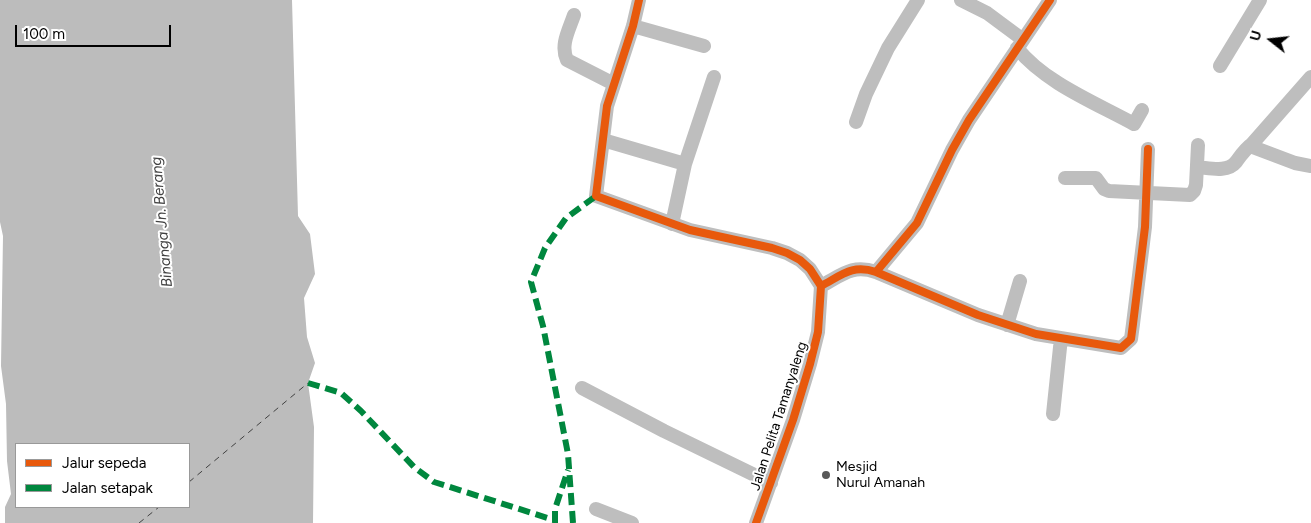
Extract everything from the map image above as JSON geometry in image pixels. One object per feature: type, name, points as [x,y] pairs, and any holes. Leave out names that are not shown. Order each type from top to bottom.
[{"type":"street","points":[[639,0],[633,26],[607,106],[596,196],[672,224],[787,253],[800,260],[810,269],[821,286],[853,269],[865,268],[915,290],[1007,325],[1036,334],[1121,348],[1131,339],[1145,227],[1148,150]]},
{"type":"street","points":[[856,122],[866,94],[888,48],[918,0]]},
{"type":"street","points":[[961,0],[987,12],[1020,44],[1032,64],[1071,90],[1134,124],[1142,110]]},
{"type":"street","points":[[876,272],[917,223],[948,158],[969,120],[1050,0]]},
{"type":"street","points":[[1220,66],[1260,0]]},
{"type":"street","points":[[574,15],[564,45],[563,53],[567,60],[614,84]]},
{"type":"street","points":[[633,26],[704,46]]},
{"type":"street","points":[[672,224],[685,164],[714,77]]},
{"type":"street","points":[[1197,167],[1220,169],[1230,167],[1311,77]]},
{"type":"street","points":[[603,140],[685,164]]},
{"type":"street","points":[[1065,178],[1096,178],[1106,190],[1190,195],[1194,191],[1198,145]]},
{"type":"street","points":[[1250,146],[1287,160],[1311,166]]},
{"type":"street","points":[[1007,325],[1020,281]]},
{"type":"street","name":"Jalan Pelita Tamanyaleng","points":[[756,523],[796,410],[818,332],[821,286]]},
{"type":"street","points":[[1053,414],[1061,338]]},
{"type":"street","points":[[582,388],[664,431],[771,483]]},
{"type":"street","points":[[596,509],[632,523]]},
{"type":"water","name":"Binanga Jn. Berang","points":[[0,0],[292,0],[298,216],[310,234],[315,274],[304,298],[307,337],[315,363],[308,383],[314,427],[313,523],[5,523],[5,507],[11,494],[7,461],[6,404],[1,366],[3,236],[0,222]]},
{"type":"ferry route","points":[[190,481],[308,383]]},
{"type":"ferry route","points":[[139,523],[158,508]]},
{"type":"marked path","points":[[573,523],[568,454],[543,326],[531,282],[545,248],[566,218],[596,196]]},
{"type":"marked path","points":[[308,383],[341,393],[361,411],[414,467],[434,482],[554,520]]},
{"type":"marked path","points":[[555,523],[555,509],[568,470]]},
{"type":"cycle path","points":[[639,0],[633,26],[607,106],[596,196],[690,230],[787,253],[800,260],[810,269],[821,286],[818,332],[810,364],[793,420],[756,523]]},
{"type":"cycle path","points":[[821,286],[854,270],[860,269],[876,272],[917,223],[952,150],[969,120],[1050,0]]},
{"type":"cycle path","points":[[876,272],[978,315],[1036,334],[1121,348],[1131,339],[1145,227],[1148,149]]},
{"type":"place","name":"Mesjid Nurul Amanah","points":[[826,475]]}]
